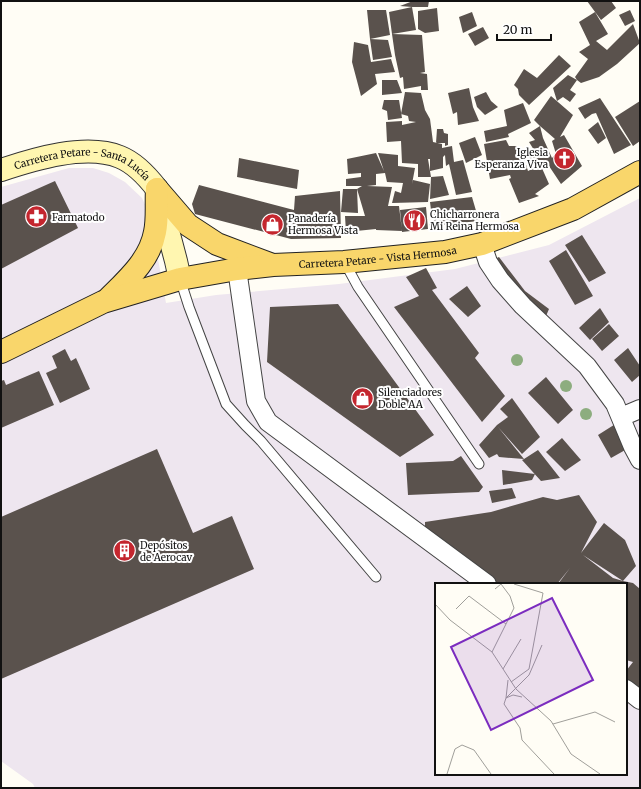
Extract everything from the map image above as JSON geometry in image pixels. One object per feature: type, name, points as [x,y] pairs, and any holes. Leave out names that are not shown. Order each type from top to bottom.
[{"type":"main road","name":"Carretera Petare - Vista Hermosa","points":[[103,302],[180,279],[237,269],[272,265],[344,262],[445,252],[482,244],[573,208],[640,172]]},
{"type":"main road","points":[[157,189],[188,225],[217,244],[272,265]]},
{"type":"main road","points":[[1,352],[103,302],[136,270],[152,245],[155,231],[157,189]]},
{"type":"street","name":"Carretera Petare - Santa Lucía","points":[[1,170],[59,155],[85,152],[104,152],[120,157],[136,167],[150,179],[157,189]]},
{"type":"street","points":[[157,189],[180,279]]},
{"type":"street","points":[[482,244],[488,262],[500,280],[523,306],[587,366],[615,404],[640,460]]},
{"type":"street","points":[[237,269],[256,401],[268,422],[485,583]]},
{"type":"street","points":[[621,417],[640,409]]},
{"type":"street","points":[[627,691],[640,700]]},
{"type":"lane","points":[[344,262],[358,288],[479,464]]},
{"type":"lane","points":[[180,279],[189,307],[226,404],[261,441],[376,577]]},
{"type":"shaded area","points":[[69,168],[93,168],[109,173],[125,182],[142,198],[150,215],[166,303],[216,295],[339,284],[455,269],[549,245],[640,198],[640,788],[35,788],[33,784],[1,761],[1,187]]},
{"type":"building","points":[[413,1],[429,1],[428,7],[400,6]]},
{"type":"building","points":[[587,1],[611,1],[616,8],[601,20]]},
{"type":"building","points":[[412,7],[416,30],[392,34],[389,12]]},
{"type":"building","points":[[437,8],[439,31],[425,33],[418,29],[418,11]]},
{"type":"building","points":[[367,10],[386,10],[390,35],[370,39]]},
{"type":"building","points":[[630,10],[635,21],[625,26],[619,15]]},
{"type":"building","points":[[472,12],[477,26],[463,33],[459,17]]},
{"type":"building","points":[[595,12],[608,34],[596,41],[607,50],[633,24],[640,43],[617,64],[599,77],[581,83],[575,77],[588,59],[579,52],[590,45],[579,22]]},
{"type":"building","points":[[483,27],[489,38],[475,46],[468,34]]},
{"type":"building","points":[[392,34],[422,35],[425,72],[420,73],[427,74],[428,90],[421,90],[421,86],[404,89],[403,77],[400,78]]},
{"type":"building","points":[[370,39],[388,40],[392,57],[373,60]]},
{"type":"building","points":[[354,42],[368,45],[371,62],[391,59],[395,72],[375,74],[377,84],[361,96],[352,62]]},
{"type":"building","points":[[559,55],[571,66],[529,105],[519,95],[518,89],[514,85],[524,69],[537,78]]},
{"type":"building","points":[[568,75],[577,80],[570,90],[576,94],[570,102],[563,97],[557,101],[553,88]]},
{"type":"building","points":[[382,80],[397,80],[402,93],[382,95]]},
{"type":"building","points":[[469,88],[473,107],[479,121],[458,125],[457,112],[453,114],[448,93]]},
{"type":"building","points":[[405,92],[421,93],[425,110],[430,119],[433,142],[442,144],[442,148],[452,146],[454,162],[463,160],[472,192],[456,195],[449,164],[446,166],[445,155],[443,157],[443,168],[430,171],[431,177],[418,177],[418,164],[402,163],[401,141],[387,142],[386,122],[402,121],[402,125],[416,122],[409,121],[408,116],[401,114]],"holes":[[[428,159],[430,159],[430,171]]]},
{"type":"building","points":[[486,92],[491,101],[498,107],[485,115],[477,107],[474,97]]},
{"type":"building","points":[[551,96],[573,115],[560,137],[564,135],[582,166],[561,184],[547,163],[541,166],[549,184],[535,194],[539,196],[519,203],[509,179],[511,178],[510,175],[490,179],[484,144],[506,140],[509,146],[520,146],[528,171],[530,170],[527,153],[534,150],[529,142],[535,140],[529,133],[540,126],[534,120]],"holes":[[[540,126],[555,139],[552,141],[556,154],[552,158],[543,138]]]},
{"type":"building","points":[[600,98],[631,145],[614,154],[596,113],[585,119],[578,108]]},
{"type":"building","points":[[384,100],[399,100],[402,118],[388,120],[387,111],[382,109]]},
{"type":"building","points":[[640,101],[640,141],[633,146],[615,117]]},
{"type":"building","points":[[523,103],[531,123],[508,134],[509,137],[486,142],[484,131],[507,126],[504,110]]},
{"type":"building","points":[[598,122],[606,138],[598,144],[588,130]]},
{"type":"building","points":[[437,129],[443,129],[444,133],[448,134],[448,145],[445,146],[445,143],[436,143]]},
{"type":"building","points":[[475,137],[482,155],[466,163],[459,143]]},
{"type":"building","points":[[376,153],[384,171],[378,153],[398,155],[398,166],[415,168],[412,184],[413,180],[430,184],[428,202],[392,203],[395,191],[401,193],[403,183],[387,182],[385,173],[376,174],[376,185],[367,186],[392,187],[388,206],[399,206],[402,231],[376,229],[346,232],[345,216],[365,216],[357,189],[362,186],[346,186],[346,179],[361,177],[361,173],[348,174],[347,159]]},
{"type":"building","points":[[239,158],[299,170],[297,189],[237,177]]},
{"type":"building","points":[[443,176],[449,195],[430,199],[431,177]]},
{"type":"building","name":"Farmatodo","points":[[55,181],[78,228],[1,269],[1,205]]},
{"type":"building","points":[[199,185],[294,210],[295,196],[340,191],[341,238],[291,239],[195,214],[192,204]]},
{"type":"building","points":[[343,189],[357,189],[358,213],[341,212]]},
{"type":"building","points":[[472,197],[479,221],[430,226],[429,221],[434,220],[434,210],[431,210],[430,202]]},
{"type":"building","name":"Chicharronera Mi Reina Hermosa","points":[[426,207],[428,229],[402,232],[400,210]]},
{"type":"building","points":[[582,235],[606,273],[589,282],[565,245]]},
{"type":"building","points":[[566,250],[593,296],[575,305],[549,261]]},
{"type":"building","points":[[499,257],[525,291],[549,309],[546,316],[490,261]]},
{"type":"building","points":[[426,268],[437,288],[432,290],[479,353],[475,358],[505,396],[482,422],[394,307],[419,296],[406,277]]},
{"type":"building","points":[[467,286],[481,306],[468,317],[449,299]]},
{"type":"building","name":"Silenciadores Doble AA","points":[[338,304],[434,435],[400,457],[267,362],[270,307]]},
{"type":"building","points":[[600,308],[609,322],[590,340],[579,328]]},
{"type":"building","points":[[609,324],[619,336],[602,351],[592,339]]},
{"type":"building","points":[[628,348],[640,366],[640,375],[632,382],[614,360]]},
{"type":"building","points":[[65,349],[71,361],[76,358],[90,389],[60,403],[46,373],[57,368],[52,356]]},
{"type":"building","points":[[39,371],[54,405],[1,428],[1,381],[4,380],[6,385]]},
{"type":"building","points":[[546,377],[573,410],[558,424],[528,393]]},
{"type":"building","points":[[512,398],[540,437],[522,454],[498,427],[524,459],[499,457],[497,454],[489,458],[479,445],[497,425],[508,417],[500,409]]},
{"type":"building","points":[[617,423],[627,449],[611,458],[598,435]]},
{"type":"building","points":[[562,438],[581,460],[565,471],[546,452]]},
{"type":"building","name":"Depósitos de Aerocav","points":[[157,449],[193,533],[232,516],[254,569],[1,679],[1,517]]},
{"type":"building","points":[[538,450],[560,478],[541,481],[522,460]]},
{"type":"building","points":[[461,456],[483,487],[479,492],[408,495],[406,463],[453,461]]},
{"type":"building","points":[[502,470],[535,474],[532,480],[503,485]]},
{"type":"building","points":[[512,488],[516,498],[492,503],[489,491]]},
{"type":"building","points":[[579,495],[597,522],[581,553],[604,523],[625,540],[636,566],[623,581],[633,583],[640,589],[640,690],[627,681],[627,670],[633,662],[627,660],[627,583],[559,583],[570,568],[558,583],[496,583],[425,534],[425,522],[491,512],[543,497],[557,500]],"holes":[[[583,555],[623,581],[613,578]]]},
{"type":"place","name":"Iglesia Esperanza Viva","points":[[564,158]]},
{"type":"place","name":"Farmatodo","points":[[37,217]]},
{"type":"place","name":"Chicharronera Mi Reina Hermosa","points":[[414,220]]},
{"type":"place","name":"Panadería Hermosa Vista","points":[[273,224]]},
{"type":"place","name":"Silenciadores Doble AA","points":[[363,398]]},
{"type":"place","name":"Depósitos de Aerocav","points":[[124,551]]}]
